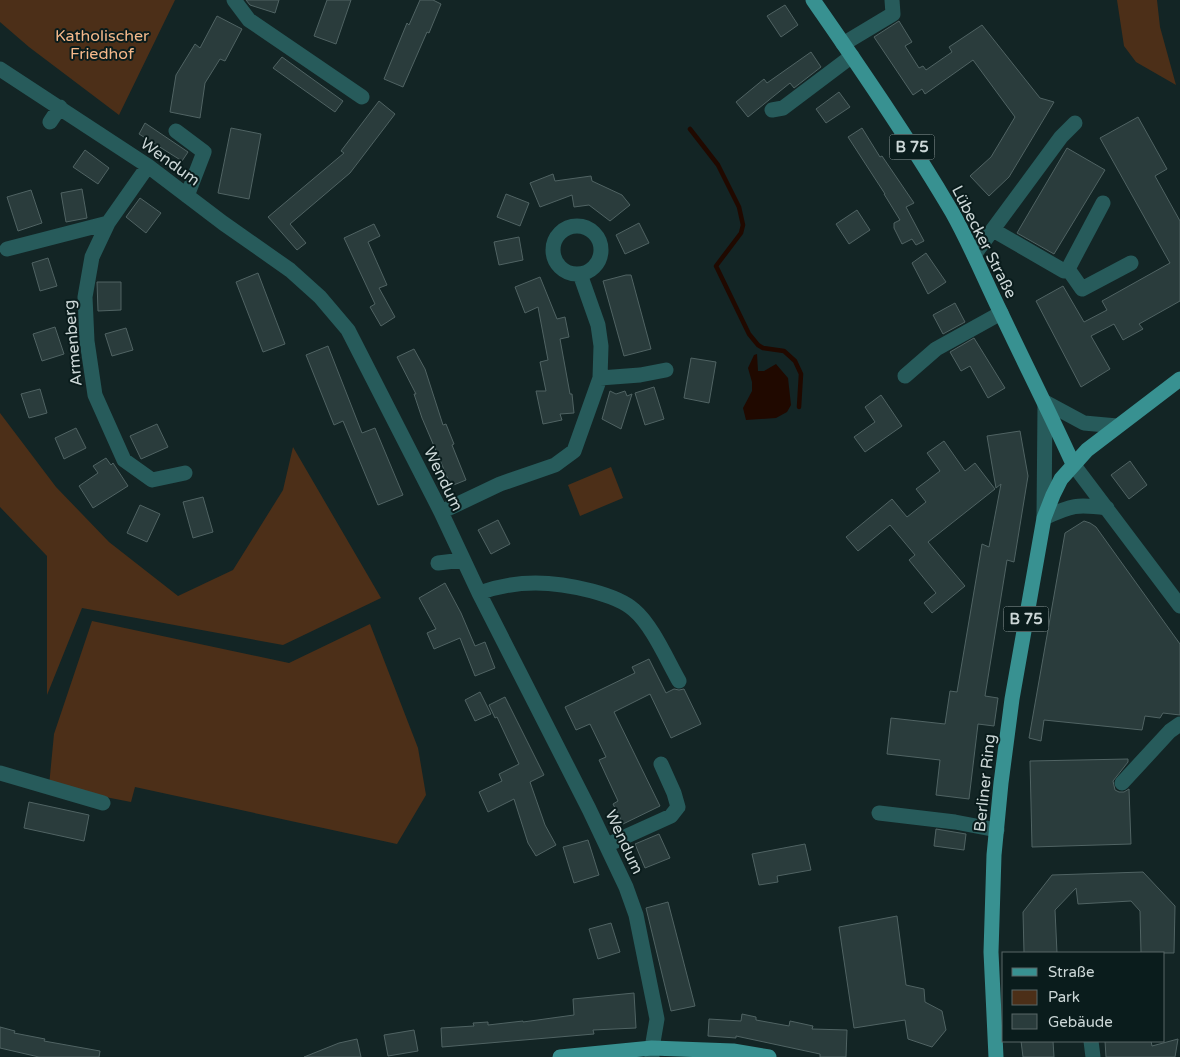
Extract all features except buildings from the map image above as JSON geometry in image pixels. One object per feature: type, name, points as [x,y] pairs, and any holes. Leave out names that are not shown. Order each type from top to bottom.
[{"type":"main road","name":"Lübecker Straße","points":[[813,0],[882,99],[952,213],[1074,464]]},
{"type":"main road","name":"Berliner Ring","points":[[996,1056],[990,952],[992,885],[1001,783],[1012,699],[1044,518],[1061,479],[1087,450],[1180,379]]},
{"type":"main road","points":[[560,1057],[652,1052],[733,1051],[769,1057]]},
{"type":"street","points":[[234,0],[249,20],[362,97]]},
{"type":"street","points":[[772,110],[783,108],[848,50],[893,14],[892,0]]},
{"type":"street","name":"Wendum","points":[[0,69],[148,166],[290,270],[320,297],[348,330],[441,512],[479,593],[607,845],[626,887],[636,915],[657,1019],[652,1052]]},
{"type":"street","points":[[50,122],[60,107]]},
{"type":"street","points":[[974,255],[1061,137],[1075,123]]},
{"type":"street","points":[[176,131],[204,152],[187,196]]},
{"type":"street","name":"Armenberg","points":[[148,166],[108,223],[92,257],[85,297],[87,341],[95,395],[124,460],[152,480],[185,473]]},
{"type":"street","points":[[1068,269],[1103,203]]},
{"type":"street","points":[[7,249],[108,223]]},
{"type":"street","points":[[993,230],[1064,270],[1068,269]]},
{"type":"street","points":[[1068,269],[1082,289],[1131,263]]},
{"type":"street","points":[[441,512],[500,484],[555,465],[574,451],[600,378],[601,346],[598,325],[580,274]]},
{"type":"street","points":[[905,376],[936,349],[1001,313]]},
{"type":"street","points":[[600,378],[640,375],[666,370]]},
{"type":"street","points":[[1045,402],[1084,423],[1117,426]]},
{"type":"street","name":"Berliner Ring","points":[[1044,518],[1045,402]]},
{"type":"street","name":"Lübecker Straße","points":[[1074,464],[1180,606]]},
{"type":"street","points":[[1044,518],[1066,508],[1082,505],[1107,508]]},
{"type":"street","points":[[438,564],[463,560]]},
{"type":"street","points":[[479,593],[496,587],[547,582],[605,595],[626,604],[644,620],[679,681]]},
{"type":"street","points":[[1122,783],[1170,731],[1180,724]]},
{"type":"street","points":[[607,845],[671,816],[678,807],[661,764]]},
{"type":"street","points":[[0,773],[103,803]]},
{"type":"street","points":[[878,813],[955,822],[997,830]]},
{"type":"street","points":[[1091,1042],[1093,1057]]},
{"type":"green space","name":"Katholischer Friedhof","points":[[0,0],[175,0],[119,115],[29,47],[0,22]]},
{"type":"green space","points":[[1117,0],[1157,0],[1160,27],[1176,85],[1136,62],[1124,46]]},
{"type":"green space","points":[[0,413],[56,487],[109,542],[178,596],[233,570],[283,490],[293,447],[381,598],[283,645],[82,608],[47,695],[47,556],[0,507]]},
{"type":"green space","points":[[611,467],[623,498],[580,516],[568,485]]},
{"type":"green space","points":[[92,621],[289,663],[370,624],[418,748],[426,795],[397,844],[135,787],[131,802],[49,786],[54,734]]},
{"type":"shaded area","points":[[757,354],[758,371],[764,371],[776,364],[788,378],[791,405],[787,412],[776,418],[746,420],[743,408],[752,391],[752,382],[748,368],[754,355]]},
{"type":"waterway","points":[[690,129],[718,165],[739,207],[743,225],[741,233],[716,266],[749,334],[758,345],[763,348],[784,351],[795,361],[801,374],[799,407]]}]
